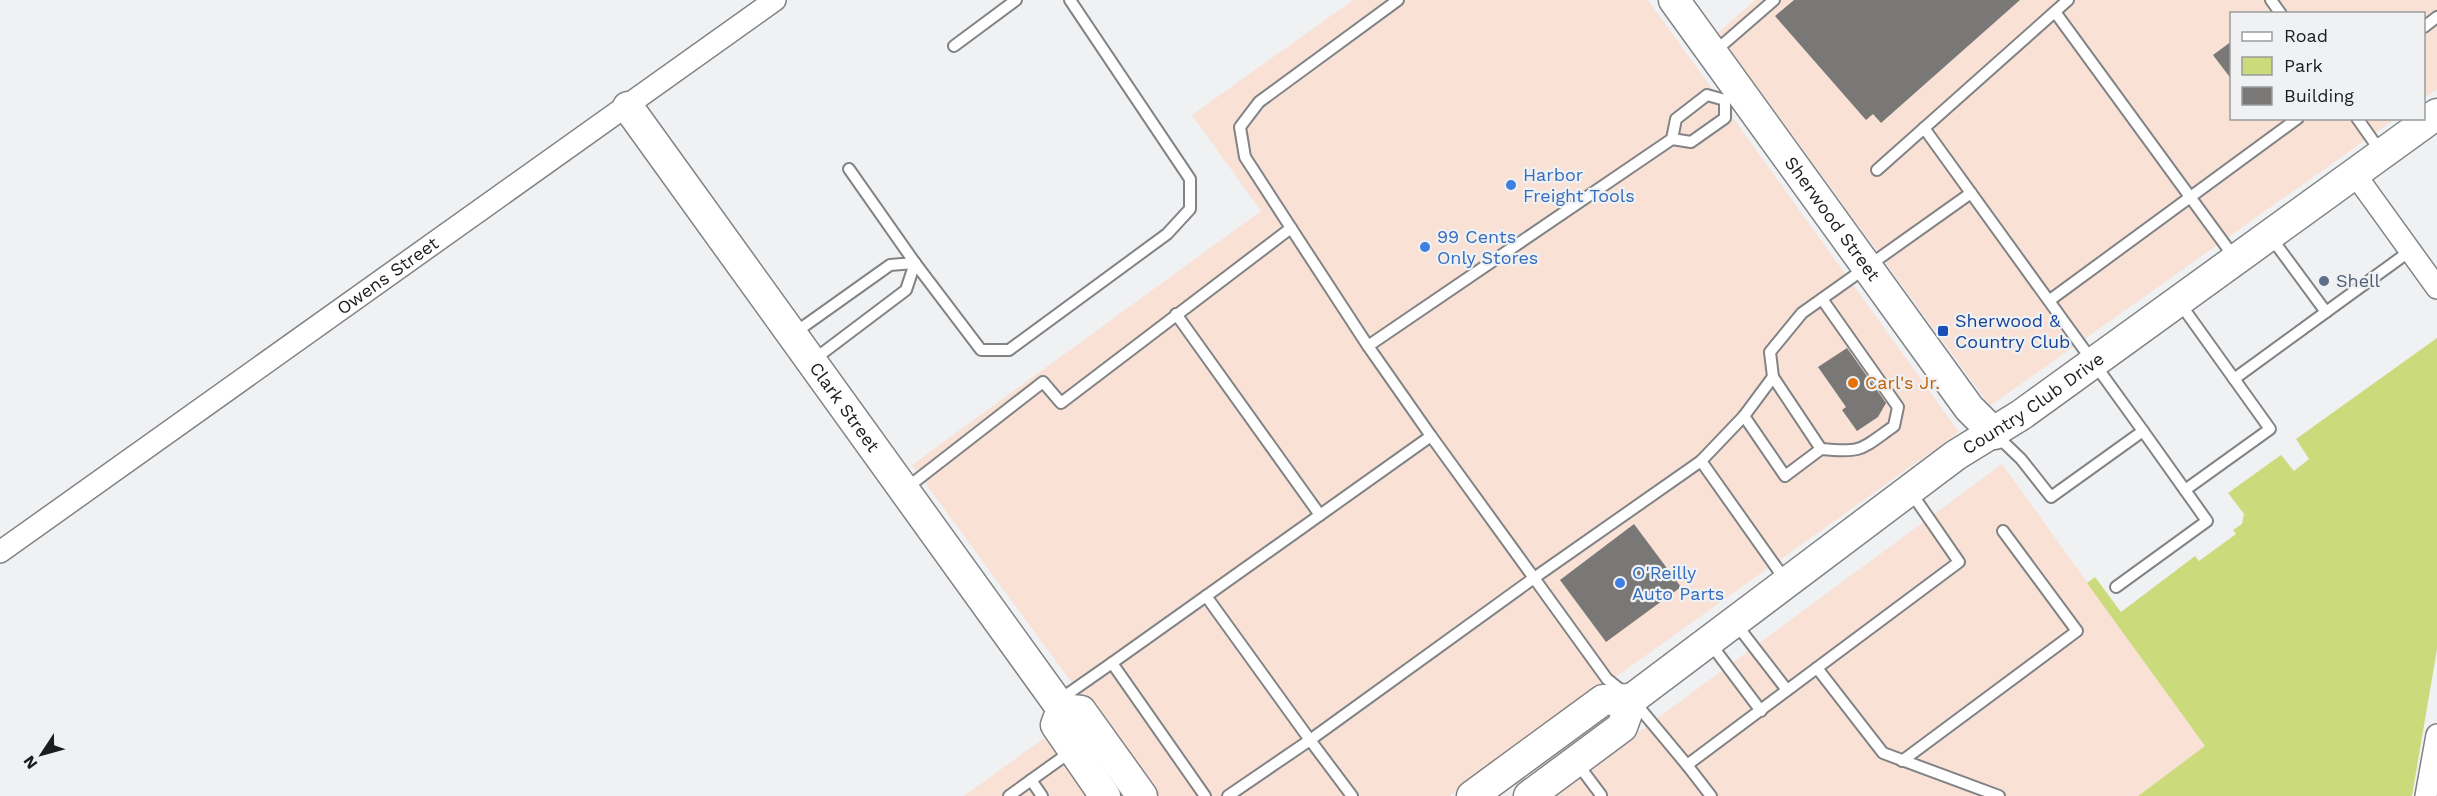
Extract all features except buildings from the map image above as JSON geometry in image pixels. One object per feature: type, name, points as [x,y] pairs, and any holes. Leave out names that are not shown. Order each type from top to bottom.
[{"type":"street","name":"Owens Street","points":[[0,552],[628,107],[775,0]]},
{"type":"street","name":"Sherwood Street","points":[[1674,0],[1713,54],[1732,95],[1868,268],[1969,408],[1995,434]]},
{"type":"street","name":"Clark Street","points":[[628,107],[1059,705]]},
{"type":"street","name":"Country Club Drive","points":[[1632,699],[1956,454],[1995,434],[2270,236],[2381,152],[2437,114]]},
{"type":"street","points":[[2354,173],[2437,288]]},
{"type":"street","points":[[1472,796],[1603,700],[1632,699],[1623,727],[1529,796]]},
{"type":"street","points":[[1106,796],[1056,725],[1059,705],[1081,711],[1142,796]]},
{"type":"street","points":[[2426,796],[2437,735]]},
{"type":"street","points":[[1073,750],[1080,745],[1086,746],[1126,796]]},
{"type":"lane","points":[[954,46],[1016,0]]},
{"type":"lane","points":[[849,169],[915,263],[981,350],[1010,350],[1167,234],[1190,209],[1190,179],[1070,0]]},
{"type":"lane","points":[[1398,0],[1259,102],[1240,127],[1245,157],[1368,346],[1607,679],[1632,699],[1711,796]]},
{"type":"lane","points":[[1713,54],[1774,0]]},
{"type":"lane","points":[[1877,171],[2068,0]]},
{"type":"lane","points":[[2055,12],[2236,260]]},
{"type":"lane","points":[[2425,26],[2437,17]]},
{"type":"lane","points":[[1368,346],[1672,139],[1690,142],[1725,118],[1732,95],[1707,95],[1676,119],[1672,139]]},
{"type":"lane","points":[[2050,300],[2295,120]]},
{"type":"lane","points":[[2358,120],[2381,152]]},
{"type":"lane","points":[[1924,128],[2207,521],[2116,587]]},
{"type":"lane","points":[[1821,449],[1773,376],[1770,352],[1803,313],[1971,193]]},
{"type":"lane","points":[[904,490],[1043,382],[1061,403],[1291,228]]},
{"type":"lane","points":[[2270,236],[2326,312]]},
{"type":"lane","points":[[2234,379],[2410,251]]},
{"type":"lane","points":[[792,336],[890,265],[915,263]]},
{"type":"lane","points":[[811,362],[906,290],[915,263]]},
{"type":"lane","points":[[1744,417],[1785,476],[1821,449],[1853,452],[1861,450],[1894,426],[1898,407],[1822,299]]},
{"type":"lane","points":[[2179,302],[2270,429],[2185,490]]},
{"type":"lane","points":[[1176,314],[1320,515]]},
{"type":"lane","points":[[1228,796],[1701,461],[1744,417],[1773,376]]},
{"type":"lane","points":[[1995,434],[2021,459],[2051,497],[2143,431]]},
{"type":"lane","points":[[1059,705],[1112,663],[1431,436]]},
{"type":"lane","points":[[1701,461],[1786,581]]},
{"type":"lane","points":[[1688,765],[1959,561],[1909,490]]},
{"type":"lane","points":[[1902,761],[2077,631],[2003,531]]},
{"type":"lane","points":[[1206,596],[1352,796]]},
{"type":"lane","points":[[1734,621],[1787,690]]},
{"type":"lane","points":[[1708,640],[1761,711]]},
{"type":"lane","points":[[1112,663],[1206,796]]},
{"type":"lane","points":[[1817,668],[1882,753],[1999,796]]},
{"type":"lane","points":[[1009,796],[1073,750]]},
{"type":"lane","points":[[1576,761],[1600,796]]},
{"type":"lane","points":[[1031,780],[1042,796]]},
{"type":"shaded area","points":[[1353,0],[1648,0],[1959,432],[1449,796],[1155,796],[912,465],[1261,211],[1192,115]]},
{"type":"shaded area","points":[[1755,0],[2437,0],[2437,89],[2425,97],[2425,12],[2230,12],[2230,120],[2394,120],[1990,406],[1718,33]]},
{"type":"shaded area","points":[[2002,464],[2205,746],[2138,796],[1552,796]]},
{"type":"shaded area","points":[[1051,733],[1097,796],[964,796]]},
{"type":"green space","points":[[2437,338],[2437,649],[2412,796],[2138,796],[2205,746],[2087,583],[2095,577],[2121,612],[2195,556],[2199,561],[2236,534],[2233,530],[2242,524],[2244,514],[2228,493],[2281,455],[2294,471],[2309,459],[2296,439]]},
{"type":"place","name":"Harbor Freight Tools","points":[[1511,185]]},
{"type":"place","name":"99 Cents Only Stores","points":[[1425,247]]},
{"type":"place","name":"Shell","points":[[2324,281]]},
{"type":"place","name":"Sherwood & Country Club","points":[[1943,331]]},
{"type":"place","name":"Carl's Jr.","points":[[1853,383]]},
{"type":"place","name":"O'Reilly Auto Parts","points":[[1620,583]]}]
